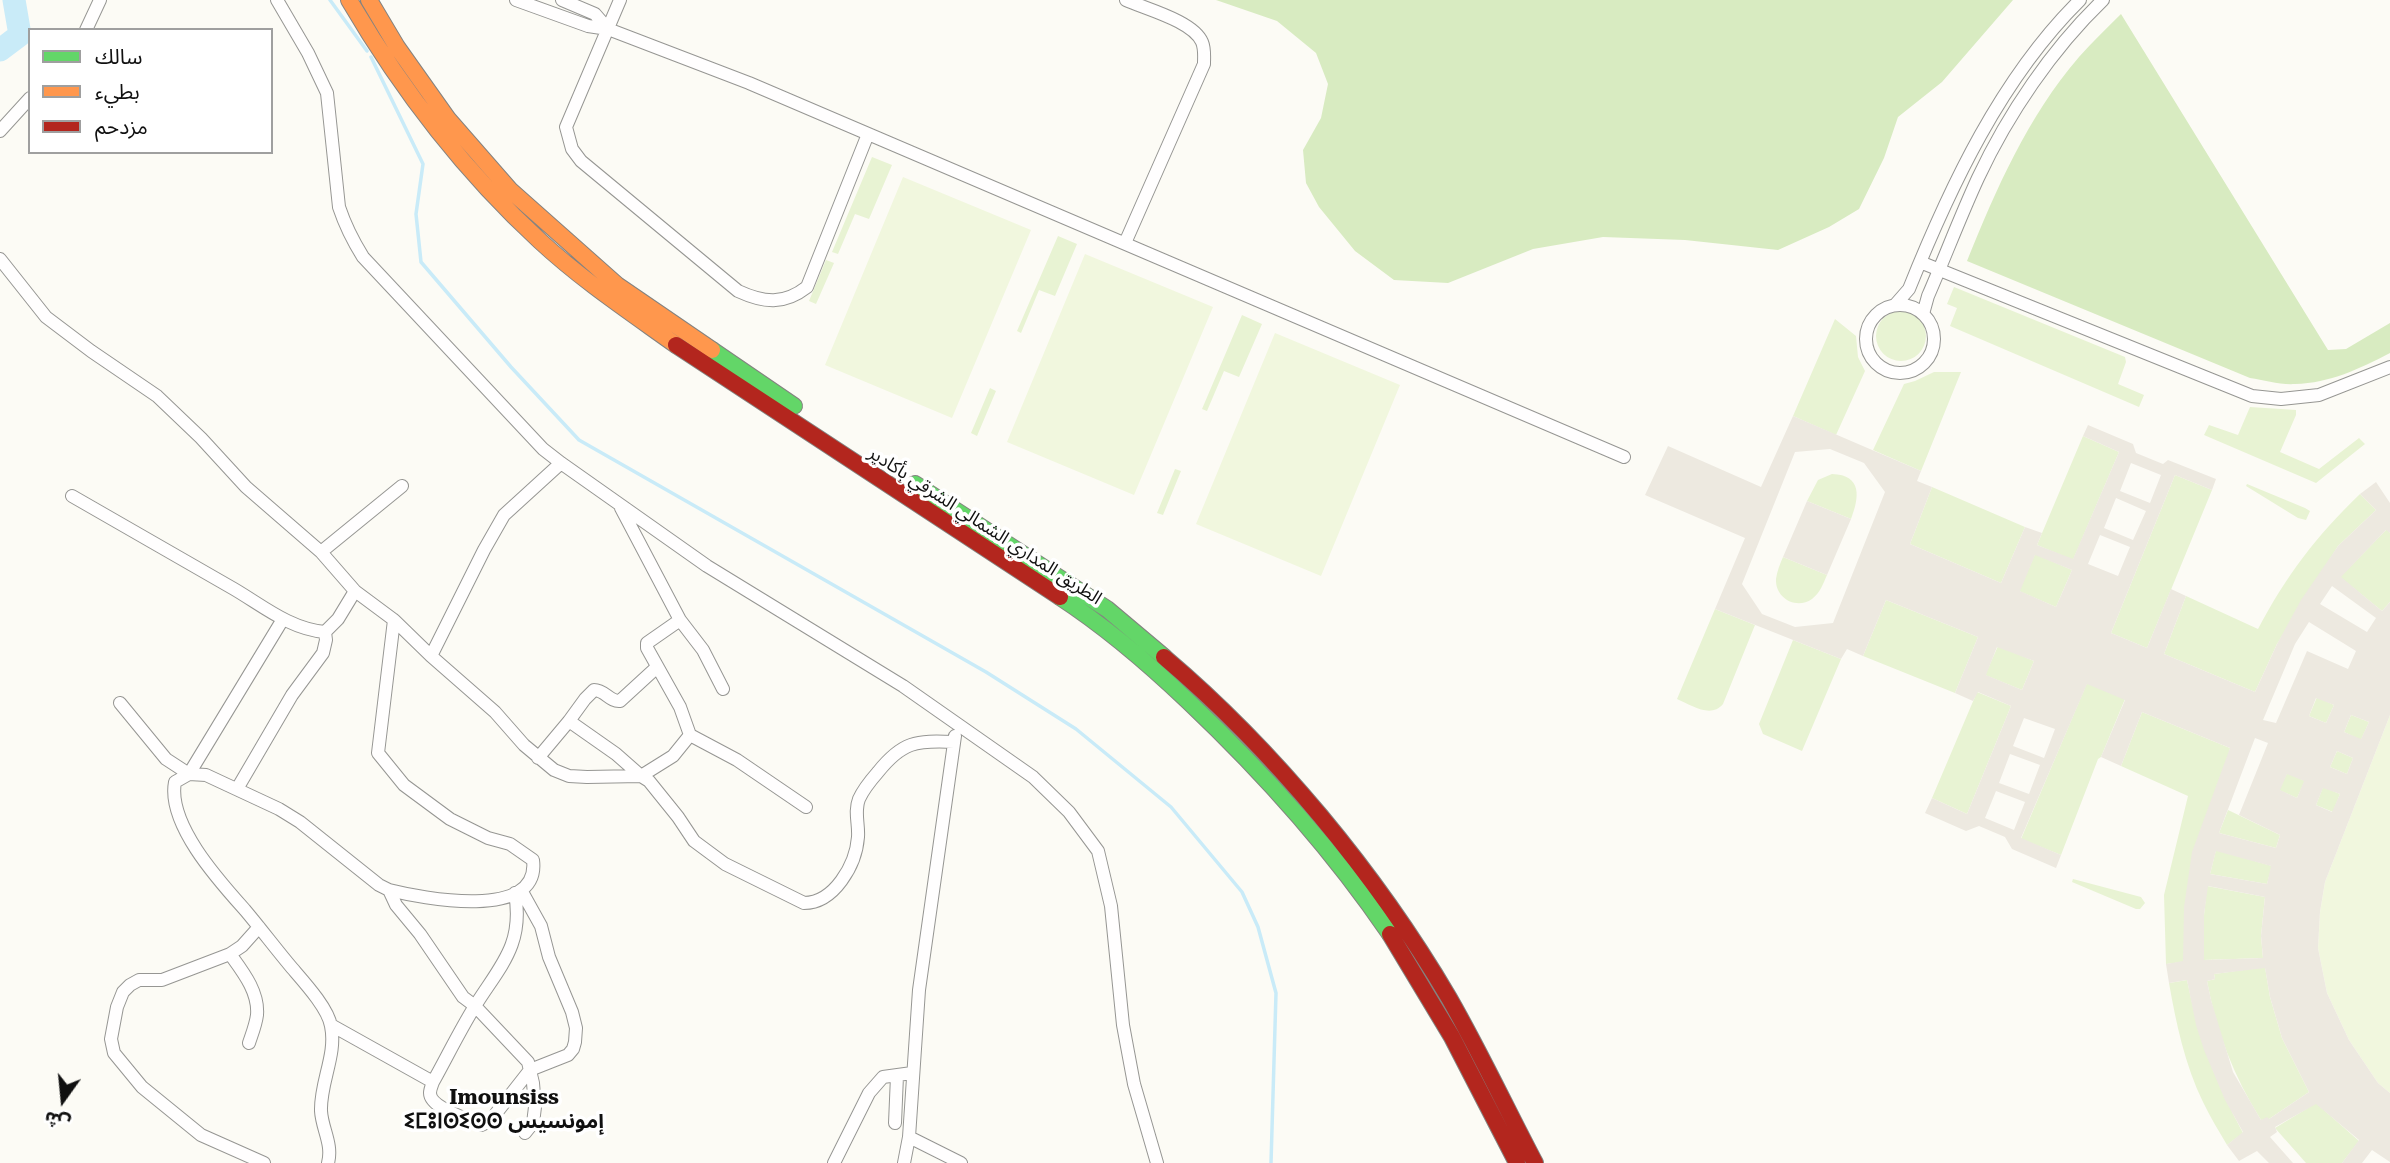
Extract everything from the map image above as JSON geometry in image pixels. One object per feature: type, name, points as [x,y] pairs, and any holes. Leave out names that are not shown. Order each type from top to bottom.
[{"type":"highway","name":"الطريق المداري الشمالي الشرقي بأكادير","points":[[349,0],[382,56],[432,124],[468,167],[540,241],[594,286],[698,361],[1092,618],[1209,719],[1289,804],[1380,919],[1435,1007],[1517,1163]]},
{"type":"highway","name":"الطريق المداري الشمالي الشرقي بأكادير","points":[[369,0],[397,47],[448,119],[479,157],[510,190],[585,259],[617,285],[718,355],[1107,609],[1185,675],[1226,714],[1349,851],[1398,918],[1449,999],[1535,1163]]},
{"type":"street","points":[[87,28],[100,0]]},
{"type":"street","points":[[277,0],[308,53],[327,93],[339,207],[356,246],[363,257],[543,449],[707,566],[904,686],[1033,777],[1069,812],[1098,851],[1111,906],[1123,1025],[1132,1072],[1157,1163]]},
{"type":"street","points":[[516,0],[589,26],[608,29],[749,83],[1625,457]]},
{"type":"street","points":[[562,0],[595,15],[608,29]]},
{"type":"street","points":[[620,0],[566,127],[567,136],[580,161],[738,291],[761,300],[778,300],[795,296],[807,287],[868,134]]},
{"type":"street","points":[[1125,243],[1204,64],[1204,52],[1197,34],[1187,26],[1126,0]]},
{"type":"street","points":[[1895,305],[1905,305],[1923,314],[1933,329],[1933,347],[1928,358],[1920,367],[1908,372],[1886,370],[1872,358],[1867,350],[1867,330],[1877,314],[1895,305],[1909,289],[1983,132],[2012,85],[2060,20],[2080,0]]},
{"type":"street","points":[[1923,314],[1978,177],[2012,117],[2055,54],[2103,0]]},
{"type":"street","points":[[0,131],[28,100]]},
{"type":"street","points":[[0,259],[47,317],[157,396],[246,487],[321,552],[355,590],[394,620],[430,656],[495,712],[524,745],[554,770],[569,776],[587,778],[641,776],[673,757],[690,735]]},
{"type":"street","points":[[1920,262],[2252,396],[2281,399],[2319,395],[2390,367]]},
{"type":"street","points":[[430,656],[504,515],[561,463]]},
{"type":"street","points":[[321,552],[402,486]]},
{"type":"street","points":[[72,496],[283,619],[309,631],[325,632],[338,619],[355,590]]},
{"type":"street","points":[[620,505],[680,620],[703,650],[723,689]]},
{"type":"street","points":[[283,619],[252,667],[206,750],[189,774],[175,782],[174,797],[187,836],[221,886],[259,927],[326,1013],[331,1025],[332,1047],[321,1112],[330,1153],[328,1163]]},
{"type":"street","points":[[394,620],[378,752],[404,785],[450,820],[488,838],[510,844],[533,860],[535,870],[518,892],[517,919],[511,951],[475,1006],[433,1082],[430,1094],[434,1103],[481,1125],[486,1124],[530,1070],[568,1055],[573,1049],[576,1028],[572,1012],[549,957],[541,926],[518,892]]},
{"type":"street","points":[[680,620],[648,643],[649,656],[680,707],[690,735],[737,760],[806,807]]},
{"type":"street","points":[[237,789],[292,695],[323,653],[325,632]]},
{"type":"street","points":[[538,758],[594,690],[600,690],[613,700],[620,701],[656,668]]},
{"type":"street","points":[[120,703],[166,759],[189,774],[206,775],[291,816],[389,890],[417,897],[459,902],[486,901],[518,892]]},
{"type":"street","points":[[569,721],[649,780],[694,841],[725,864],[804,903],[827,897],[844,877],[858,838],[857,807],[860,797],[886,762],[899,749],[911,744],[926,741],[954,742]]},
{"type":"street","points":[[904,1163],[909,1138],[919,990],[957,724]]},
{"type":"street","points":[[389,890],[396,905],[425,941],[453,985],[523,1057],[530,1070],[535,1108],[533,1123],[525,1133]]},
{"type":"street","points":[[259,927],[242,946],[230,954],[162,981],[139,980],[130,985],[123,992],[117,1007],[111,1039],[114,1053],[142,1087],[201,1135],[264,1163]]},
{"type":"street","points":[[230,954],[248,979],[254,995],[257,1015],[249,1042]]},
{"type":"street","points":[[331,1025],[433,1082]]},
{"type":"street","points":[[834,1163],[869,1093],[883,1077],[912,1073]]},
{"type":"street","points":[[895,1123],[897,1076]]},
{"type":"street","points":[[909,1138],[961,1163]]},
{"type":"green space","points":[[1216,0],[2013,0],[1942,82],[1898,117],[1884,158],[1859,209],[1829,227],[1778,250],[1685,240],[1603,237],[1533,249],[1448,283],[1394,280],[1355,251],[1319,207],[1306,183],[1303,150],[1321,118],[1328,84],[1316,53],[1277,21]]},
{"type":"green space","points":[[2121,14],[2328,350],[2346,349],[2390,323],[2390,353],[2356,370],[2320,381],[2289,384],[2250,378],[1967,261],[2002,180],[2029,128],[2079,57]]},
{"type":"green space","points":[[872,157],[892,165],[869,219],[855,214],[838,254],[832,252]]},
{"type":"green space","points":[[903,177],[1031,230],[952,418],[825,365]]},
{"type":"green space","points":[[1058,236],[1077,244],[1055,296],[1039,290],[1021,333],[1017,331]]},
{"type":"green space","points":[[1085,254],[1213,307],[1134,495],[1007,442]]},
{"type":"green space","points":[[826,260],[834,263],[816,304],[809,301]]},
{"type":"green space","points":[[1954,287],[2125,357],[2126,362],[2118,384],[2144,395],[2139,407],[1950,326],[1957,308],[1947,304]]},
{"type":"green space","points":[[1901,311],[1919,318],[1926,336],[1919,354],[1901,361],[1883,354],[1876,336],[1883,318]]},
{"type":"green space","points":[[1242,315],[1262,324],[1239,377],[1224,371],[1207,411],[1202,409]]},
{"type":"green space","points":[[1835,319],[1856,336],[1858,357],[1865,371],[1836,435],[1793,416]]},
{"type":"green space","points":[[1275,333],[1400,385],[1321,576],[1196,524]]},
{"type":"green space","points":[[1934,372],[1961,372],[1921,471],[1873,450],[1904,384]]},
{"type":"green space","points":[[990,388],[996,391],[977,436],[971,433]]},
{"type":"green space","points":[[2250,407],[2296,410],[2280,452],[2319,469],[2359,438],[2365,444],[2316,483],[2204,435],[2209,425],[2238,435]]},
{"type":"green space","points":[[2083,436],[2119,452],[2073,560],[2037,545]]},
{"type":"green space","points":[[1175,469],[1181,471],[1163,515],[1157,513]]},
{"type":"green space","points":[[1832,474],[1842,475],[1854,483],[1857,496],[1851,519],[1807,501],[1818,480]]},
{"type":"green space","points":[[2175,475],[2212,490],[2147,648],[2111,633]]},
{"type":"green space","points":[[2247,484],[2310,511],[2306,520],[2298,518],[2246,486]]},
{"type":"green space","points":[[1932,487],[2025,527],[2001,583],[1910,544]]},
{"type":"green space","points":[[2360,494],[2376,510],[2338,546],[2277,644],[2255,692],[2164,654],[2186,596],[2258,629],[2303,557]]},
{"type":"green space","points":[[2387,529],[2390,533],[2390,602],[2382,611],[2340,577]]},
{"type":"green space","points":[[2035,554],[2072,570],[2056,607],[2019,591]]},
{"type":"green space","points":[[1783,557],[1827,575],[1812,599],[1793,603],[1779,592],[1776,579]]},
{"type":"green space","points":[[1886,600],[1978,637],[1955,693],[1863,656]]},
{"type":"green space","points":[[1715,609],[1755,625],[1723,704],[1707,711],[1677,699]]},
{"type":"green space","points":[[1793,640],[1841,659],[1802,751],[1763,734],[1759,724]]},
{"type":"green space","points":[[1998,646],[2034,661],[2022,690],[1985,675]]},
{"type":"green space","points":[[2087,683],[2125,699],[2098,759],[2061,855],[2021,839]]},
{"type":"green space","points":[[1977,692],[2011,706],[1967,814],[1932,798]]},
{"type":"green space","points":[[2317,697],[2334,705],[2326,723],[2309,716]]},
{"type":"green space","points":[[2142,712],[2230,748],[2183,962],[2166,964],[2164,895],[2188,796],[2121,766]]},
{"type":"green space","points":[[2351,715],[2369,722],[2361,740],[2344,732]]},
{"type":"green space","points":[[2390,715],[2390,1093],[2378,1083],[2349,1040],[2327,993],[2318,948],[2325,882]]},
{"type":"green space","points":[[2337,751],[2353,758],[2347,774],[2330,767]]},
{"type":"green space","points":[[2287,773],[2305,781],[2297,798],[2279,790]]},
{"type":"green space","points":[[2323,787],[2340,794],[2333,812],[2316,805]]},
{"type":"green space","points":[[2228,810],[2280,835],[2276,848],[2219,833]]},
{"type":"green space","points":[[2216,850],[2272,866],[2267,884],[2210,874]]},
{"type":"green space","points":[[2073,879],[2141,897],[2145,903],[2140,909],[2136,909],[2072,882]]},
{"type":"green space","points":[[2207,886],[2265,897],[2261,936],[2263,958],[2204,960]]},
{"type":"green space","points":[[2265,967],[2270,997],[2282,1038],[2309,1092],[2269,1119],[2261,1120],[2227,1053],[2215,1018],[2207,981],[2215,979],[2214,974]]},
{"type":"green space","points":[[2187,980],[2209,1058],[2243,1133],[2227,1145],[2197,1088],[2178,1028],[2169,983]]},
{"type":"green space","points":[[2316,1103],[2359,1141],[2342,1163],[2306,1163],[2275,1128]]},
{"type":"shaded area","points":[[1793,416],[1921,471],[1917,481],[1932,487],[1910,544],[2001,583],[2025,527],[2042,533],[2037,545],[2073,559],[2119,452],[2083,436],[2088,425],[2133,444],[2136,453],[2163,464],[2168,460],[2216,479],[2212,490],[2175,475],[2111,633],[2147,648],[2171,589],[2186,596],[2164,654],[2255,692],[2301,600],[2338,546],[2376,510],[2360,494],[2376,482],[2390,503],[2390,533],[2386,530],[2341,577],[2382,611],[2390,602],[2390,715],[2325,882],[2318,948],[2327,993],[2349,1040],[2378,1083],[2390,1093],[2390,1162],[2372,1150],[2362,1163],[2342,1163],[2359,1140],[2316,1104],[2275,1127],[2277,1132],[2270,1137],[2293,1163],[2269,1163],[2257,1151],[2239,1161],[2227,1145],[2243,1132],[2225,1100],[2204,1050],[2187,980],[2169,983],[2166,964],[2183,961],[2184,907],[2192,852],[2230,748],[2142,712],[2121,766],[2101,757],[2125,700],[2087,684],[2021,838],[2061,855],[2056,868],[2012,849],[2005,837],[1979,826],[1966,831],[1925,813],[1932,798],[1967,814],[2011,706],[1978,692],[1973,701],[1955,693],[1978,637],[1886,600],[1863,656],[1847,649],[1841,659],[1715,609],[1745,538],[1645,495],[1668,446],[1761,487]],"holes":[[[1830,449],[1864,463],[1885,492],[1833,623],[1795,627],[1762,614],[1742,584],[1795,452]],[[2131,463],[2161,475],[2150,503],[2120,491]],[[2116,498],[2146,511],[2133,540],[2104,528]],[[2100,535],[2130,547],[2118,576],[2088,564]],[[2035,555],[2072,570],[2056,607],[2020,591]],[[2332,586],[2376,618],[2367,632],[2320,604]],[[2309,622],[2356,651],[2348,669],[2307,651],[2276,723],[2263,720],[2295,644]],[[1997,647],[2034,661],[2022,690],[1986,675]],[[2316,698],[2334,705],[2326,723],[2309,716]],[[2351,715],[2369,722],[2361,739],[2344,732]],[[2024,718],[2055,729],[2044,758],[2013,746]],[[2255,738],[2268,743],[2239,815],[2280,835],[2276,848],[2219,833]],[[2337,751],[2353,758],[2347,774],[2330,767]],[[2010,754],[2040,765],[2029,794],[1999,783]],[[2287,774],[2304,781],[2297,798],[2280,790]],[[2323,788],[2340,794],[2332,812],[2316,805]],[[1996,791],[2025,802],[2014,830],[1985,818]],[[2216,851],[2271,866],[2267,884],[2210,874]],[[2208,886],[2265,897],[2261,936],[2263,958],[2204,960],[2204,915]],[[2265,968],[2282,1038],[2309,1092],[2269,1119],[2267,1117],[2261,1120],[2233,1072],[2207,981],[2215,979],[2214,974]]]},
{"type":"shaded area","points":[[1807,501],[1851,519],[1827,575],[1783,557]]},
{"type":"waterway","points":[[0,50],[20,35],[14,0]]},
{"type":"waterway","points":[[330,0],[367,51]]},
{"type":"waterway","points":[[371,57],[423,164],[416,214],[421,262],[511,367],[579,440],[986,672],[1076,729],[1171,807],[1242,892],[1258,927],[1276,993],[1271,1163]]},
{"type":"traffic: fast","points":[[712,350],[794,406]]},
{"type":"traffic: fast","points":[[915,484],[1107,609],[1164,657]]},
{"type":"traffic: fast","points":[[1060,597],[1142,659],[1243,755],[1345,872],[1390,934]]},
{"type":"traffic: slow","points":[[349,0],[412,97],[485,186],[572,269],[676,345]]},
{"type":"traffic: slow","points":[[369,0],[397,47],[448,119],[510,190],[617,285],[712,350]]},
{"type":"traffic: jam","points":[[676,345],[1060,597]]},
{"type":"traffic: jam","points":[[1164,657],[1205,693],[1283,773],[1356,860],[1389,905],[1449,998],[1535,1163]]},
{"type":"traffic: jam","points":[[1390,934],[1452,1037],[1517,1163]]},
{"type":"district","name":"Imounsiss ⵉⵎⵓⵏⵙⵉⵙⵙ إمونسيس","points":[[504,1110]]}]
